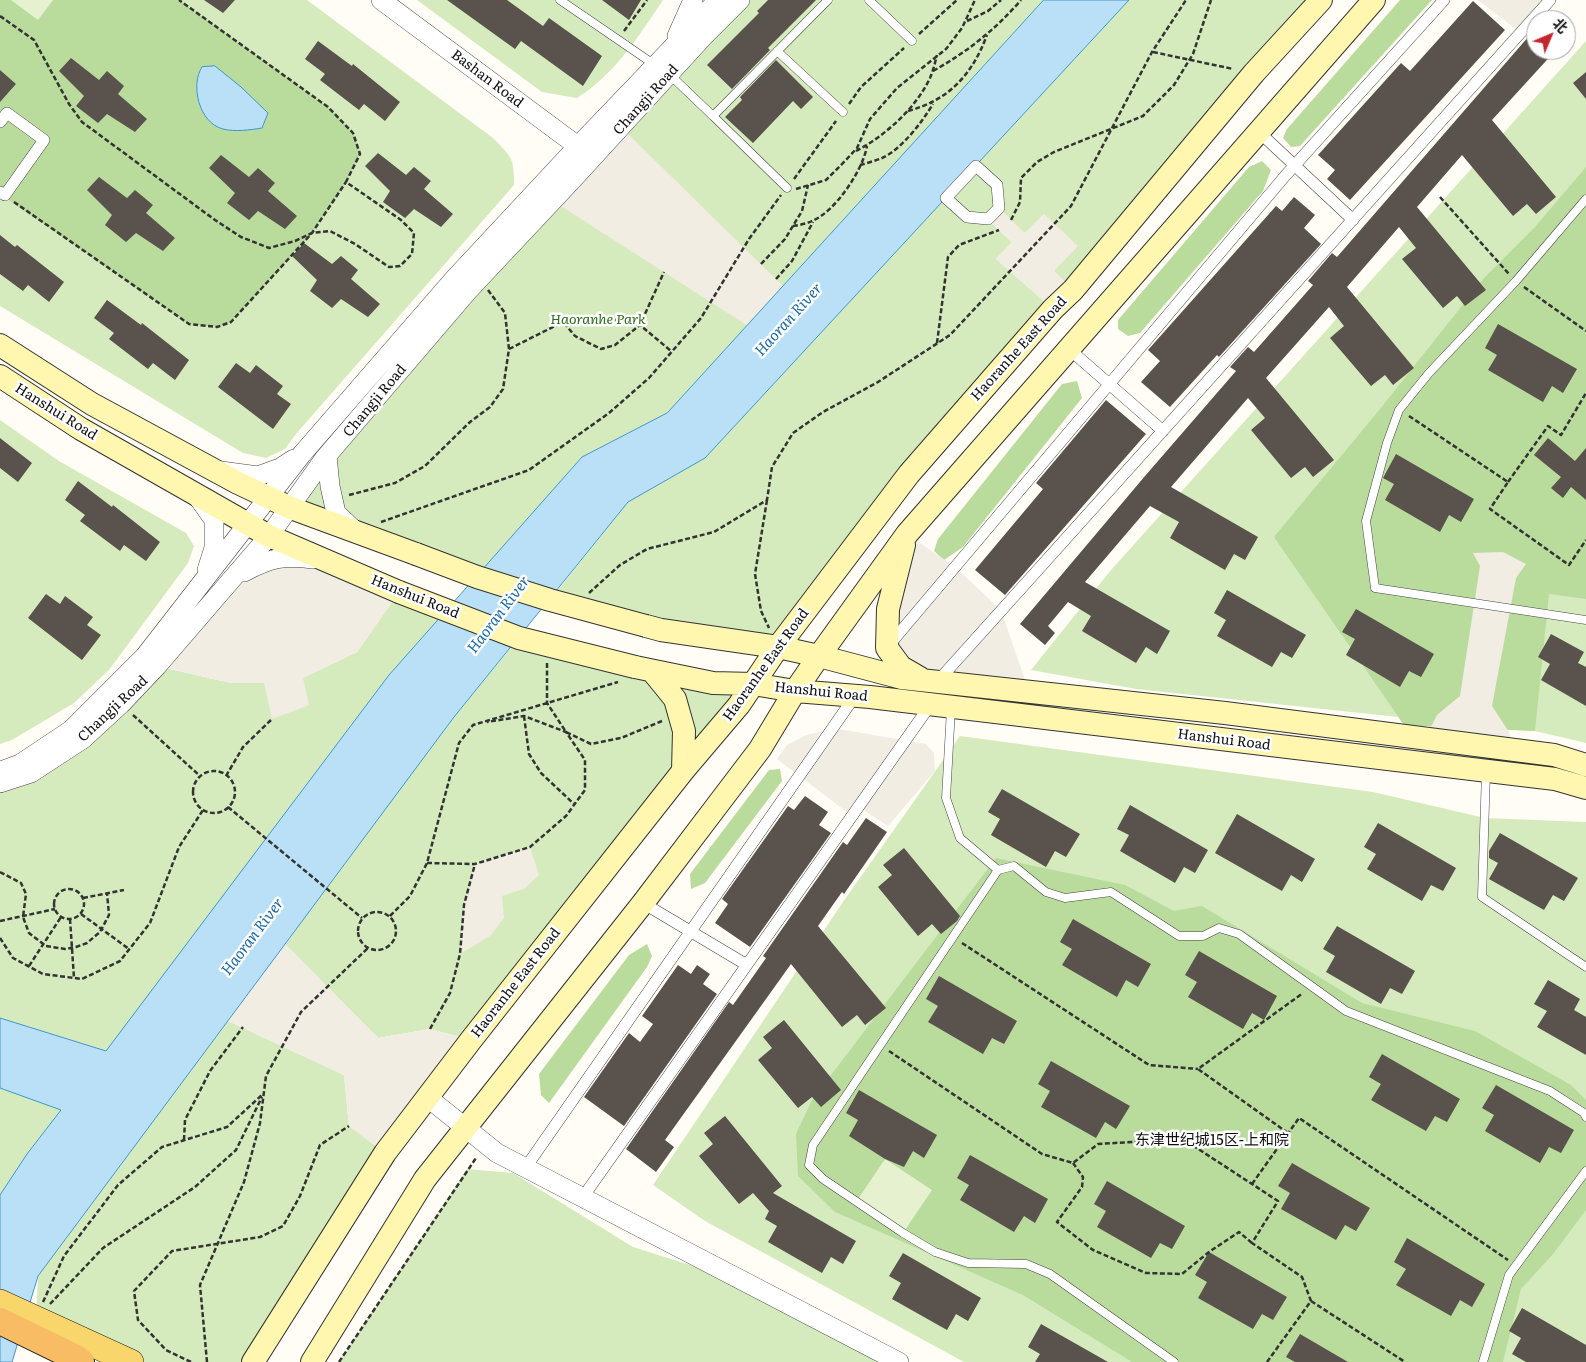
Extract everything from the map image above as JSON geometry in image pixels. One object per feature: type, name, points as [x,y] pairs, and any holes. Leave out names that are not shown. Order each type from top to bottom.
[{"type":"highway","points":[[0,1321],[81,1362]]},
{"type":"highway","points":[[0,1338],[50,1362]]},
{"type":"main road","name":"Haoranhe East Road","points":[[253,1362],[385,1153],[470,1040],[684,771],[740,705],[778,647],[908,474],[1053,309],[1072,290],[1254,74],[1321,0]]},
{"type":"main road","points":[[312,1362],[425,1179],[643,903],[760,748],[818,656],[907,534],[1374,0]]},
{"type":"main road","name":"Hanshui Road","points":[[0,345],[92,404],[215,470],[291,508],[416,554],[550,600],[661,630],[778,647],[902,678],[1225,713],[1554,755],[1586,765]]},
{"type":"main road","name":"Hanshui Road","points":[[0,376],[81,429],[270,536],[399,592],[519,638],[644,669],[714,683],[753,684],[795,691],[856,696],[1554,779],[1586,788]]},
{"type":"main road","points":[[907,534],[888,609],[887,648],[901,667],[931,682]]},
{"type":"main road","points":[[644,669],[675,699],[684,731],[684,771]]},
{"type":"main road","points":[[0,1302],[130,1362]]},
{"type":"street","name":"Bashan Road","points":[[381,0],[593,157]]},
{"type":"street","points":[[672,47],[693,0]]},
{"type":"street","name":"Changji Road","points":[[0,783],[31,773],[83,739],[158,666],[270,536],[327,456],[480,278],[593,157],[662,70],[672,47],[718,0]]},
{"type":"street","name":"Changji Road","points":[[0,771],[20,764],[70,730],[146,656],[302,454],[454,279],[578,146],[662,70],[703,36],[740,0]]},
{"type":"street","points":[[887,648],[1294,165],[1444,0]]},
{"type":"street","points":[[931,682],[1163,430],[1550,0]]},
{"type":"street","points":[[0,122],[7,113],[44,140],[5,195],[0,192]]},
{"type":"street","points":[[1259,132],[1353,220]]},
{"type":"street","points":[[976,166],[997,185],[999,208],[988,219],[967,217],[946,198],[976,166]]},
{"type":"street","points":[[1069,349],[1163,430]]},
{"type":"street","points":[[215,470],[258,476],[280,468],[302,454]]},
{"type":"street","points":[[327,456],[330,486],[336,513],[355,531]]},
{"type":"street","points":[[197,496],[214,520],[214,548],[203,580]]},
{"type":"street","points":[[234,577],[265,561],[293,556],[324,560]]},
{"type":"street","points":[[526,1167],[856,696]]},
{"type":"street","points":[[584,1197],[747,965],[941,706]]},
{"type":"street","points":[[643,903],[747,965]]},
{"type":"street","points":[[427,1097],[498,1153],[899,1362]]},
{"type":"lane","points":[[560,0],[662,70],[713,116],[784,191]]},
{"type":"lane","points":[[713,116],[828,0]]},
{"type":"lane","points":[[869,0],[912,41]]},
{"type":"lane","points":[[778,51],[843,112]]},
{"type":"lane","points":[[1586,199],[1516,281],[1429,373],[1399,410],[1387,444],[1366,521],[1375,588],[1586,620]]},
{"type":"lane","points":[[941,706],[946,798],[960,838],[998,870]]},
{"type":"lane","points":[[1486,771],[1482,897],[1586,967]]},
{"type":"lane","points":[[1174,1362],[1050,1274],[1026,1264],[968,1263],[935,1252],[903,1233],[823,1179],[809,1165],[812,1145],[998,870],[1014,866],[1046,892],[1065,898],[1111,892],[1179,936],[1203,936],[1219,928],[1239,934],[1346,1011],[1550,1091],[1584,1113],[1586,1117]]},
{"type":"lane","points":[[1483,1362],[1509,1275],[1586,1171]]},
{"type":"path","points":[[12,201],[189,324],[217,327],[231,322],[312,233],[346,182],[360,154],[353,133],[328,107],[179,0]]},
{"type":"path","points":[[619,39],[647,0]]},
{"type":"path","points":[[355,531],[528,470],[609,413],[648,378],[701,318],[749,239],[861,87],[957,0]]},
{"type":"path","points":[[784,191],[826,180],[857,148],[870,119],[897,88],[946,49],[962,28],[975,0]]},
{"type":"path","points":[[965,21],[988,11],[1001,0]]},
{"type":"path","points":[[932,72],[960,56],[987,36],[1021,0]]},
{"type":"path","points":[[778,647],[761,611],[755,574],[772,467],[793,433],[824,412],[878,382],[950,335],[1071,206],[1152,52],[1186,0]]},
{"type":"path","points":[[1012,220],[1020,202],[1021,178],[1037,162],[1054,152],[1142,116],[1174,85],[1193,54],[1211,0]]},
{"type":"path","points":[[0,16],[34,40],[69,104],[82,122],[241,237],[269,248],[295,241],[312,233],[330,231],[355,244],[389,267],[400,266],[412,254],[414,233],[400,220],[346,182]]},
{"type":"path","points":[[906,111],[933,103],[955,87],[982,50],[987,36]]},
{"type":"path","points":[[1152,52],[1254,74]]},
{"type":"path","points":[[852,153],[882,134],[906,111],[918,96],[932,72],[938,55]]},
{"type":"path","points":[[860,166],[884,158],[905,141],[922,122],[933,103]]},
{"type":"path","points":[[793,226],[813,221],[835,204],[851,183],[866,153],[867,145]]},
{"type":"path","points":[[761,264],[785,239],[802,211],[808,185]]},
{"type":"path","points":[[1440,197],[1516,281],[1586,331]]},
{"type":"path","points":[[776,279],[792,261],[813,221]]},
{"type":"path","points":[[936,344],[948,257],[960,245],[1000,230]]},
{"type":"path","points":[[564,323],[575,336],[601,349],[615,345],[640,325],[664,272]]},
{"type":"path","points":[[333,499],[395,483],[425,466],[470,422],[490,406],[503,389],[510,349],[505,314],[480,278]]},
{"type":"path","points":[[510,349],[559,324],[600,317],[640,325],[672,351]]},
{"type":"path","points":[[1586,394],[1561,435],[1548,426],[1490,509],[1569,565],[1586,540]]},
{"type":"path","points":[[1399,410],[1508,482]]},
{"type":"path","points":[[583,598],[620,565],[647,549],[714,532],[767,500]]},
{"type":"path","points":[[427,863],[475,864],[530,847],[566,816],[585,790],[584,760],[547,703],[546,665],[550,656]]},
{"type":"path","points":[[390,916],[410,896],[427,863],[459,743],[473,725],[547,703],[644,669]]},
{"type":"path","points":[[120,704],[200,776]]},
{"type":"path","points":[[473,725],[524,716],[591,744],[621,738],[680,714]]},
{"type":"path","points":[[524,716],[528,754],[541,773],[574,804]]},
{"type":"path","points":[[226,776],[243,747],[272,719]]},
{"type":"path","points":[[206,772],[220,772],[226,776],[231,781],[234,795],[232,802],[228,807],[216,813],[203,810],[198,806],[193,794],[196,781],[206,772]]},
{"type":"path","points":[[228,807],[362,918]]},
{"type":"path","points":[[0,938],[13,958],[44,974],[82,979],[120,961],[150,923],[179,847],[203,810]]},
{"type":"path","points":[[430,1029],[450,993],[460,954],[464,905],[475,864]]},
{"type":"path","points":[[0,872],[21,883],[26,894],[23,917],[28,933],[46,946],[65,949],[87,942],[102,928],[109,916],[107,893]]},
{"type":"path","points":[[64,890],[77,891],[83,898],[84,907],[81,914],[70,919],[61,917],[55,909],[54,900],[59,892],[64,890]]},
{"type":"path","points":[[83,898],[124,890]]},
{"type":"path","points":[[0,921],[55,909]]},
{"type":"path","points":[[379,912],[390,916],[396,927],[395,939],[391,944],[380,950],[368,948],[362,944],[358,931],[362,918],[367,914],[379,912]]},
{"type":"path","points":[[81,914],[129,949]]},
{"type":"path","points":[[29,966],[61,917]]},
{"type":"path","points":[[70,919],[74,978]]},
{"type":"path","points":[[953,937],[1149,1065],[1198,1069],[1288,1133]]},
{"type":"path","points":[[207,1362],[200,1285],[244,1182],[260,1123],[266,1076],[301,1012],[368,948]]},
{"type":"path","points":[[1198,1069],[1313,986]]},
{"type":"path","points":[[184,1140],[185,1120],[210,1071],[243,1028]]},
{"type":"path","points":[[880,1045],[1042,1154],[1073,1162],[1083,1177],[1082,1186],[1057,1222],[1093,1250],[1146,1273],[1182,1274],[1209,1252],[1239,1232],[1302,1277],[1311,1301],[1405,1362]]},
{"type":"path","points":[[46,1324],[64,1256],[118,1185],[162,1147],[227,1127],[264,1093]]},
{"type":"path","points":[[46,1324],[103,1248],[195,1187],[236,1150],[264,1093]]},
{"type":"path","points":[[1252,1184],[1299,1118],[1516,1265]]},
{"type":"path","points":[[191,1362],[166,1350],[138,1320],[134,1291],[172,1252],[260,1237],[283,1226],[300,1196],[320,1145],[349,1126]]},
{"type":"path","points":[[1073,1162],[1098,1144],[1183,1139],[1278,1201],[1252,1243]]},
{"type":"path","points":[[339,1362],[467,1169],[486,1144]]},
{"type":"path","points":[[1267,1362],[1311,1301]]},
{"type":"green space","points":[[0,0],[307,0],[493,138],[511,158],[514,185],[296,434],[285,449],[266,458],[243,453],[0,306]]},
{"type":"green space","points":[[0,0],[179,0],[328,107],[353,133],[360,154],[346,182],[312,233],[231,322],[217,327],[189,324],[0,194]]},
{"type":"green space","points":[[11,0],[53,0],[38,20]]},
{"type":"green space","points":[[417,0],[663,0],[625,54],[603,78],[577,98],[542,92]]},
{"type":"green space","name":"Haoranhe Park","points":[[740,0],[1044,0],[667,413],[582,457],[477,577],[291,508],[324,459]]},
{"type":"green space","points":[[1129,0],[1321,0],[1073,290],[1054,271],[1044,214],[1025,233],[988,220],[1012,242],[996,259],[1053,309],[778,647],[550,600],[628,502],[705,458]]},
{"type":"green space","points":[[1400,0],[1432,0],[1300,146],[1291,147],[1283,138],[1287,129]]},
{"type":"green space","points":[[1586,41],[1586,743],[1535,731],[1404,725],[1398,717],[1136,689],[1031,670],[1111,570],[1569,60],[1576,60],[1576,52]]},
{"type":"green space","points":[[1262,161],[1271,170],[1263,191],[1140,333],[1128,336],[1118,329],[1118,320],[1249,167]]},
{"type":"green space","points":[[1586,167],[1586,599],[1549,594],[1535,731],[1404,725],[1274,537],[1380,409],[1484,278],[1534,228]]},
{"type":"green space","points":[[1077,381],[1082,398],[963,547],[944,560],[934,551],[938,539],[1062,384]]},
{"type":"green space","points":[[0,420],[59,461],[186,533],[194,546],[188,563],[109,670],[74,703],[12,740],[0,744]]},
{"type":"green space","points":[[399,592],[446,611],[389,675],[187,946],[27,1154],[0,1195],[0,783],[157,666],[231,683],[292,683],[357,652]]},
{"type":"green space","points":[[519,638],[753,684],[471,1040],[430,1029],[378,1038],[285,944],[454,717]]},
{"type":"green space","points":[[960,736],[1373,792],[1485,818],[1586,822],[1586,1362],[964,1362],[705,1221],[653,1185],[843,902]]},
{"type":"green space","points":[[780,769],[782,781],[705,883],[691,889],[690,874],[769,770]]},
{"type":"green space","points":[[996,858],[1125,885],[1174,911],[1202,906],[1362,1003],[1475,1031],[1571,1085],[1586,1100],[1586,1210],[1553,1254],[1521,1289],[1503,1362],[1132,1362],[1023,1295],[835,1212],[798,1176],[796,1134],[812,1100]]},
{"type":"green space","points":[[647,944],[652,956],[647,967],[549,1103],[541,1095],[539,1074],[629,955]]},
{"type":"green space","points":[[228,1021],[344,1075],[349,1126],[385,1153],[254,1362],[131,1362],[36,1319],[38,1276]]},
{"type":"green space","points":[[885,1159],[932,1190],[903,1233],[856,1202]]},
{"type":"green space","points":[[467,1169],[513,1173],[633,1247],[693,1266],[879,1362],[339,1362]]},
{"type":"shaded area","points":[[1478,0],[1549,0],[1541,10],[1526,10],[1526,27],[1521,33]]},
{"type":"shaded area","points":[[621,127],[784,287],[748,326],[553,201]]},
{"type":"shaded area","points":[[999,208],[1025,233],[1044,214],[1078,246],[1054,271],[1073,290],[1053,309],[996,259],[1012,242],[988,219]]},
{"type":"shaded area","points":[[907,534],[955,567],[1001,610],[1029,692],[901,667],[888,609]]},
{"type":"shaded area","points":[[269,536],[399,592],[357,652],[303,678],[309,705],[272,719],[264,683],[231,683],[157,666]]},
{"type":"shaded area","points":[[1503,552],[1526,564],[1516,578],[1492,706],[1509,732],[1513,750],[1425,739],[1437,715],[1460,696],[1480,566],[1473,553]]},
{"type":"shaded area","points":[[833,728],[926,744],[934,753],[935,771],[888,826],[859,807],[852,816],[777,759],[787,745],[804,736]]},
{"type":"shaded area","points":[[530,847],[539,875],[524,889],[502,896],[504,918],[490,936],[460,954],[464,905],[475,864]]},
{"type":"shaded area","points":[[285,944],[378,1038],[430,1029],[471,1040],[385,1153],[349,1126],[344,1075],[228,1021]]},
{"type":"water","name":"Haoran River","points":[[1044,0],[1129,0],[705,458],[628,502],[454,717],[38,1276],[12,1362],[0,1362],[0,1195],[27,1154],[61,1110],[0,1088],[0,1018],[106,1051],[389,675],[582,457],[667,413]]},
{"type":"water","points":[[215,66],[241,87],[268,113],[262,128],[228,130],[215,125],[208,119],[199,103],[197,93],[198,75],[202,67]]},
{"type":"building","points":[[204,0],[235,0],[223,13]]},
{"type":"building","points":[[447,0],[507,0],[543,26],[549,18],[602,56],[583,86],[521,41],[515,49]]},
{"type":"building","points":[[602,0],[641,0],[629,20]]},
{"type":"building","points":[[768,0],[816,0],[768,48],[770,50],[732,89],[707,65],[759,13],[757,11]]},
{"type":"building","points":[[1473,1],[1505,30],[1350,200],[1327,179],[1335,170],[1318,155],[1401,63],[1410,71]]},
{"type":"building","points":[[1526,40],[1526,60],[1547,60],[1492,120],[1556,197],[1536,214],[1527,204],[1513,216],[1462,155],[1417,207],[1486,290],[1465,306],[1457,296],[1443,308],[1402,259],[1416,248],[1399,227],[1347,287],[1414,368],[1393,385],[1385,375],[1371,386],[1330,338],[1344,326],[1329,307],[1266,378],[1334,460],[1313,477],[1305,467],[1291,478],[1251,430],[1265,418],[1248,398],[1171,487],[1258,537],[1245,560],[1234,554],[1225,570],[1170,538],[1179,522],[1150,506],[1085,582],[1170,631],[1157,654],[1146,647],[1136,663],[1082,631],[1091,616],[1068,602],[1048,626],[1055,633],[1045,645],[1020,624],[1236,371],[1230,367],[1248,347],[1254,352],[1313,285],[1308,281],[1332,253],[1337,257]]},
{"type":"building","points":[[318,41],[352,66],[353,64],[400,102],[385,121],[364,104],[359,110],[320,80],[325,74],[305,59]]},
{"type":"building","points":[[71,58],[99,80],[107,71],[124,86],[118,94],[147,119],[135,132],[107,114],[98,123],[76,106],[84,96],[59,71]]},
{"type":"building","points":[[776,60],[813,97],[801,109],[793,101],[753,143],[725,117],[742,100],[740,97]]},
{"type":"building","points":[[0,70],[16,84],[0,102]]},
{"type":"building","points":[[1586,72],[1586,99],[1573,83]]},
{"type":"building","points":[[378,153],[406,175],[414,167],[431,181],[424,189],[453,214],[441,227],[414,209],[405,218],[383,202],[390,191],[365,166]]},
{"type":"building","points":[[221,155],[249,177],[258,168],[275,183],[268,191],[297,216],[285,229],[258,211],[249,220],[227,203],[235,193],[209,168]]},
{"type":"building","points":[[99,177],[127,198],[135,190],[153,205],[146,213],[175,238],[163,251],[136,233],[126,242],[105,225],[112,215],[87,190]]},
{"type":"building","points":[[1294,197],[1315,215],[1304,228],[1321,244],[1219,357],[1217,355],[1170,407],[1141,382],[1160,361],[1148,350],[1276,206],[1282,211]]},
{"type":"building","points":[[0,235],[15,247],[17,245],[64,282],[49,302],[28,285],[23,291],[0,274]]},
{"type":"building","points":[[304,243],[332,264],[341,256],[358,270],[351,279],[380,304],[368,317],[341,299],[332,308],[310,291],[317,280],[292,256]]},
{"type":"building","points":[[107,300],[141,325],[142,323],[189,360],[175,380],[153,363],[148,369],[109,339],[114,333],[94,318]]},
{"type":"building","points":[[1498,324],[1577,369],[1563,393],[1552,386],[1543,402],[1488,370],[1497,355],[1485,348]]},
{"type":"building","points":[[236,363],[250,373],[256,365],[283,386],[277,394],[291,404],[273,429],[218,387]]},
{"type":"building","points":[[1106,400],[1146,434],[1005,595],[975,570],[1043,489],[1036,483]]},
{"type":"building","points":[[0,438],[32,463],[18,482],[0,468]]},
{"type":"building","points":[[1548,438],[1575,461],[1586,448],[1586,500],[1571,487],[1563,498],[1551,488],[1561,477],[1534,455]]},
{"type":"building","points":[[1396,454],[1474,499],[1461,522],[1449,515],[1440,532],[1385,500],[1394,484],[1383,478]]},
{"type":"building","points":[[78,481],[112,507],[113,505],[160,542],[146,561],[124,545],[120,551],[80,521],[85,515],[65,500]]},
{"type":"building","points":[[1227,590],[1306,635],[1292,658],[1281,652],[1272,667],[1217,636],[1226,620],[1214,613]]},
{"type":"building","points":[[46,594],[60,604],[65,596],[93,617],[87,625],[101,635],[82,660],[28,618]]},
{"type":"building","points":[[1356,609],[1434,654],[1421,677],[1409,671],[1400,687],[1346,655],[1355,639],[1342,632]]},
{"type":"building","points":[[1551,634],[1584,652],[1578,663],[1586,667],[1586,706],[1541,680],[1550,664],[1538,657]]},
{"type":"building","points":[[1002,789],[1080,834],[1066,857],[1055,851],[1046,867],[991,835],[1000,819],[988,812]]},
{"type":"building","points":[[805,796],[828,812],[819,825],[831,833],[750,947],[715,923],[728,904],[722,899],[788,806],[794,810]]},
{"type":"building","points":[[1130,805],[1208,850],[1195,873],[1184,867],[1175,883],[1120,851],[1129,835],[1117,829]]},
{"type":"building","points":[[1237,814],[1315,859],[1302,882],[1291,875],[1282,891],[1215,853]]},
{"type":"building","points":[[866,818],[887,832],[844,894],[842,892],[818,926],[886,1008],[865,1025],[857,1015],[842,1027],[791,964],[665,1140],[674,1147],[656,1172],[626,1149],[729,1002],[733,1005],[766,958],[763,956],[843,842],[847,845]]},
{"type":"building","points":[[1378,823],[1456,868],[1443,891],[1431,885],[1422,901],[1367,869],[1376,854],[1364,847]]},
{"type":"building","points":[[1500,833],[1578,878],[1564,901],[1553,895],[1544,910],[1489,879],[1498,863],[1489,858],[1489,851]]},
{"type":"building","points":[[904,848],[960,916],[957,921],[941,934],[932,924],[918,936],[878,887],[892,875],[883,865]]},
{"type":"building","points":[[1073,919],[1151,964],[1138,987],[1126,980],[1117,997],[1062,965],[1072,949],[1060,942]]},
{"type":"building","points":[[1337,926],[1415,971],[1402,994],[1390,988],[1381,1004],[1326,972],[1335,956],[1323,949]]},
{"type":"building","points":[[1199,951],[1277,996],[1264,1020],[1252,1013],[1243,1029],[1188,997],[1197,982],[1185,975]]},
{"type":"building","points":[[678,965],[691,974],[697,965],[710,974],[703,984],[717,994],[624,1126],[584,1097],[629,1033],[640,1042],[653,1024],[642,1016]]},
{"type":"building","points":[[939,976],[1017,1021],[1004,1044],[992,1038],[983,1054],[928,1022],[938,1006],[926,999]]},
{"type":"building","points":[[1548,980],[1580,999],[1574,1010],[1586,1017],[1586,1055],[1537,1027],[1547,1011],[1534,1004]]},
{"type":"building","points":[[784,1020],[841,1090],[821,1107],[812,1097],[798,1108],[758,1060],[772,1048],[763,1037]]},
{"type":"building","points":[[1382,1054],[1460,1099],[1447,1122],[1435,1116],[1426,1131],[1371,1100],[1381,1084],[1369,1077]]},
{"type":"building","points":[[1051,1061],[1130,1106],[1116,1129],[1105,1122],[1096,1138],[1041,1107],[1050,1091],[1038,1084]]},
{"type":"building","points":[[1496,1085],[1574,1130],[1561,1153],[1549,1147],[1540,1163],[1485,1131],[1494,1115],[1482,1108]]},
{"type":"building","points":[[859,1090],[937,1135],[924,1158],[913,1151],[904,1167],[885,1159],[849,1136],[858,1120],[846,1113]]},
{"type":"building","points":[[725,1116],[782,1186],[773,1193],[856,1241],[843,1264],[831,1257],[822,1273],[768,1242],[777,1226],[765,1219],[769,1211],[753,1193],[739,1204],[699,1156],[713,1144],[704,1133]]},
{"type":"building","points":[[970,1155],[1048,1199],[1035,1223],[1024,1216],[1014,1232],[960,1200],[969,1185],[957,1178]]},
{"type":"building","points":[[1292,1163],[1370,1208],[1356,1231],[1345,1225],[1336,1240],[1281,1209],[1290,1193],[1278,1186]]},
{"type":"building","points":[[1107,1181],[1185,1226],[1172,1249],[1160,1243],[1151,1258],[1097,1227],[1106,1211],[1094,1204]]},
{"type":"building","points":[[1407,1238],[1485,1284],[1472,1307],[1460,1300],[1451,1316],[1396,1285],[1406,1269],[1394,1262]]},
{"type":"building","points":[[1209,1252],[1287,1297],[1273,1320],[1262,1314],[1253,1329],[1198,1298],[1207,1282],[1195,1275]]},
{"type":"building","points":[[903,1253],[981,1298],[968,1321],[956,1314],[947,1330],[892,1299],[901,1283],[889,1276]]},
{"type":"building","points":[[1522,1308],[1586,1345],[1586,1362],[1526,1362],[1512,1354],[1521,1338],[1509,1331]]},
{"type":"building","points":[[1041,1324],[1108,1362],[1035,1362],[1040,1354],[1028,1347]]},
{"type":"building","points":[[1300,1334],[1348,1362],[1295,1362],[1286,1357]]},
{"type":"district","name":"东津世纪城15区-上和院","points":[[1212,1141]]}]
